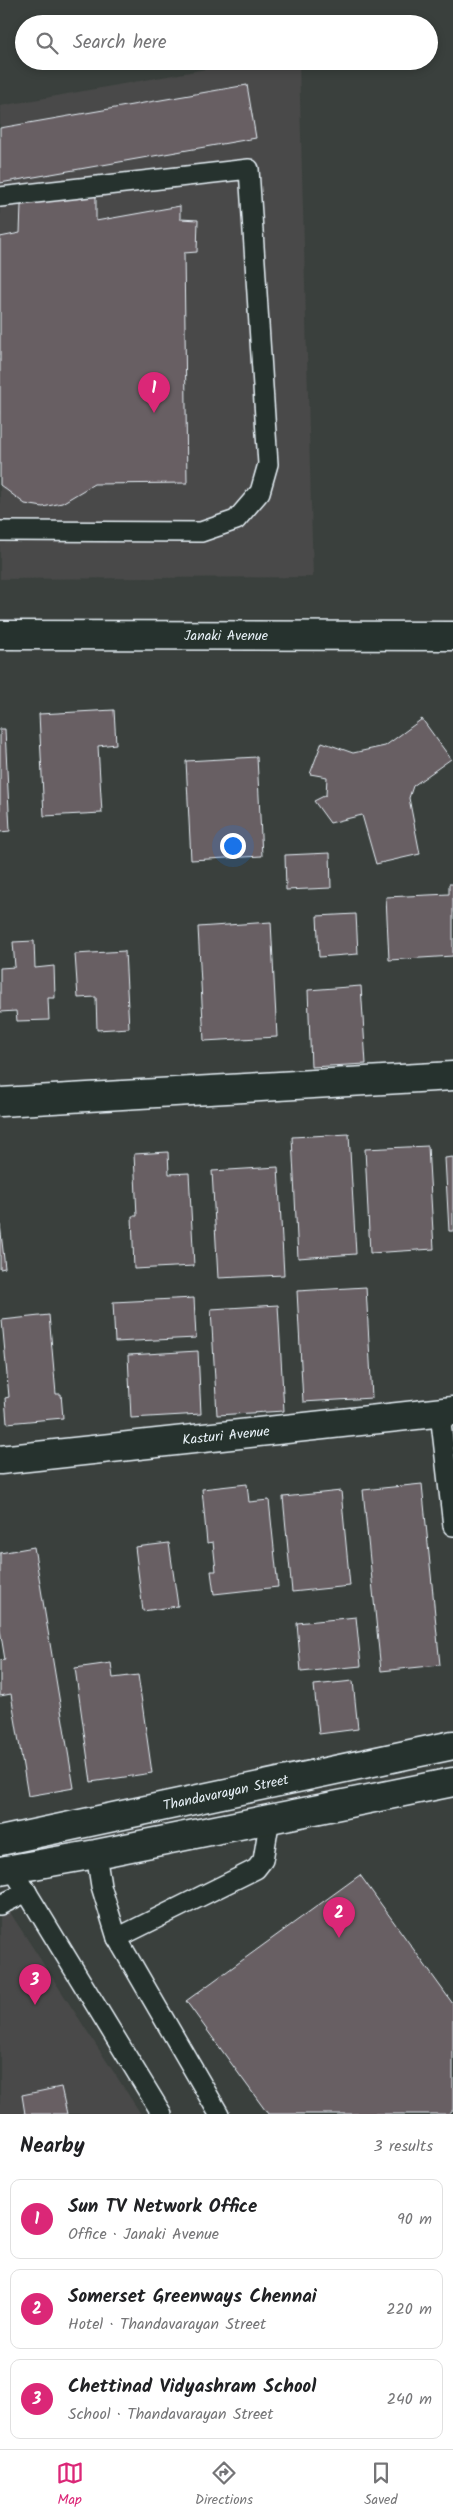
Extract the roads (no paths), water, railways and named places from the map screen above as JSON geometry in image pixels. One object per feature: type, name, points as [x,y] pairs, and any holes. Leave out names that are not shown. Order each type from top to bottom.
[{"type":"street","name":"Janaki Avenue","points":[[0,635],[453,636]]},
{"type":"street","points":[[0,1102],[453,1076]]},
{"type":"street","name":"Kasturi Avenue","points":[[0,1460],[447,1412]]},
{"type":"street","name":"Thandavarayan Street","points":[[0,1841],[453,1745]]},
{"type":"street","points":[[4,1865],[96,1854],[453,1782]]},
{"type":"lane","points":[[0,197],[249,170],[268,464],[260,492],[236,520],[201,532],[0,532]]},
{"type":"lane","points":[[447,1412],[453,1526]]},
{"type":"lane","points":[[117,1938],[256,1869],[263,1860],[270,1818]]},
{"type":"lane","points":[[96,1854],[101,1886],[117,1938],[219,2114]]},
{"type":"lane","points":[[4,1865],[27,1892],[162,2114]]},
{"type":"lane","points":[[0,1905],[27,1892]]},
{"type":"place","name":"Sun TV Network Office","points":[[154,413]]},
{"type":"place","name":"Somerset Greenways Chennai","points":[[339,1938]]},
{"type":"place","name":"Chettinad Vidyashram School","points":[[35,2005]]}]
